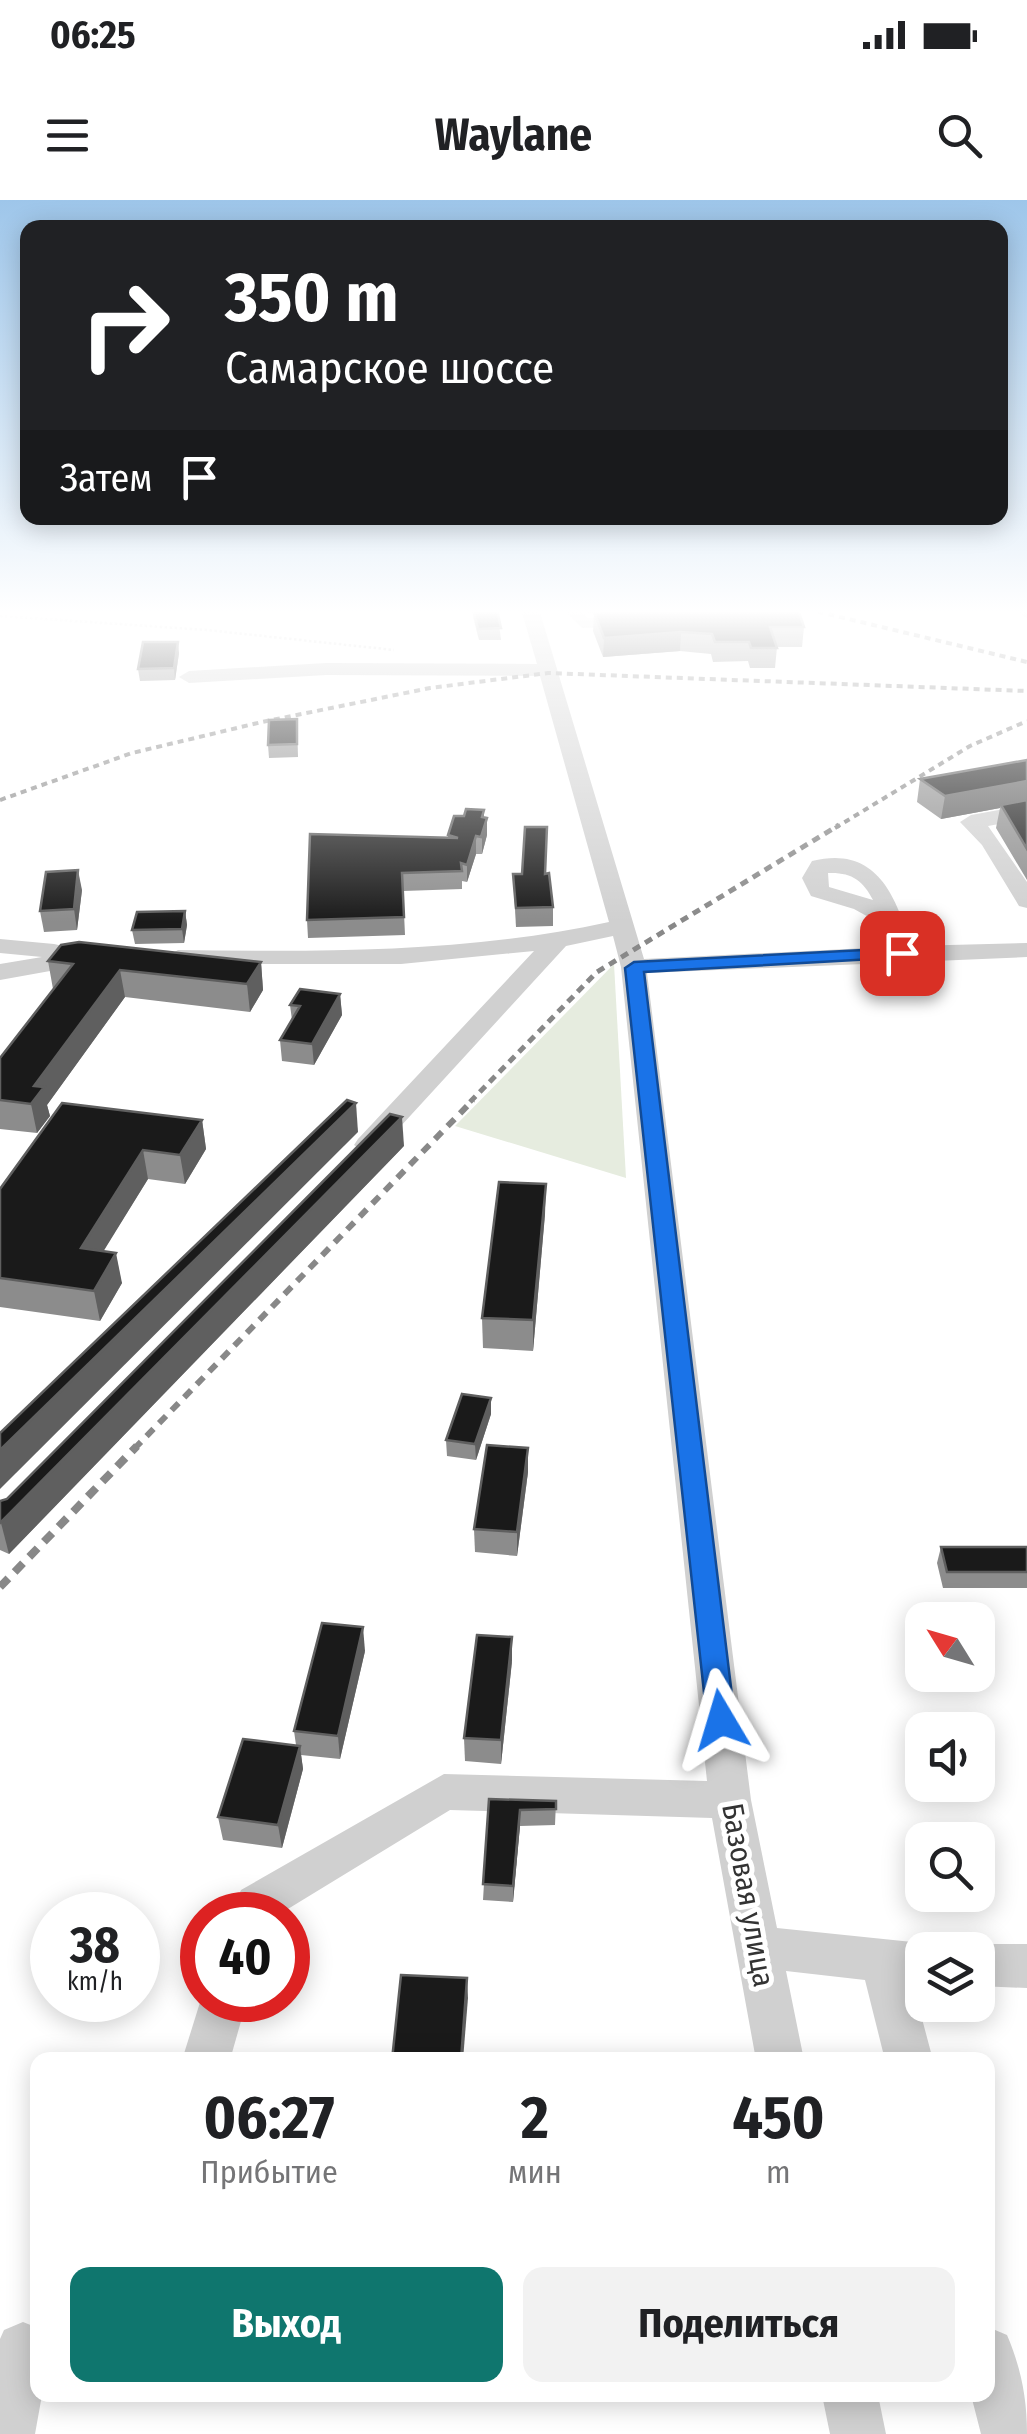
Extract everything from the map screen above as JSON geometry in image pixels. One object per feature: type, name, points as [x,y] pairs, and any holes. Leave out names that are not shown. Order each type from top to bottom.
[{"type":"street","name":"Базовая улица","points":[[560,713],[634,968],[730,1800],[778,2052]]},
{"type":"street","points":[[1027,812],[971,822],[991,841],[1027,902]]},
{"type":"street","points":[[890,919],[902,953]]},
{"type":"street","points":[[157,957],[334,960],[472,954],[556,943],[621,927]]},
{"type":"street","points":[[350,1162],[556,943]]},
{"type":"street","points":[[0,946],[108,956],[0,972]]},
{"type":"street","points":[[634,968],[1027,950]]},
{"type":"street","points":[[277,1892],[444,1792],[730,1800]]},
{"type":"street","points":[[756,1947],[903,1964],[909,2052]]},
{"type":"street","points":[[995,1965],[1027,1966]]},
{"type":"street","points":[[208,2052],[217,2022]]},
{"type":"street","points":[[6,2434],[20,2346]]},
{"type":"street","points":[[995,2382],[1008,2434]]},
{"type":"street","points":[[851,2402],[858,2434]]},
{"type":"shaded area","points":[[614,964],[626,1178],[455,1126]]},
{"type":"building","points":[[297,719],[297,744],[268,745],[269,720]]},
{"type":"building","points":[[1027,760],[1027,781],[945,796],[920,779]]},
{"type":"building","points":[[1027,800],[1027,849],[1001,805]]},
{"type":"building","points":[[466,809],[484,810],[482,817],[487,818],[481,837],[476,836],[467,865],[461,863],[462,871],[402,873],[404,917],[307,920],[310,834],[458,838],[448,835],[454,816],[464,816]]},
{"type":"building","points":[[525,827],[547,827],[545,874],[549,873],[553,907],[516,908],[513,874],[522,874]]},
{"type":"building","points":[[78,870],[74,909],[40,911],[46,872]]},
{"type":"building","points":[[185,911],[182,929],[132,930],[137,912]]},
{"type":"building","points":[[79,942],[261,962],[247,984],[120,970],[34,1086],[44,1087],[31,1104],[0,1100],[0,1058],[73,964],[48,961],[61,945]]},
{"type":"building","points":[[300,989],[340,994],[312,1044],[280,1040],[300,1006],[290,1005]]},
{"type":"building","points":[[347,1100],[356,1103],[0,1450],[0,1433]]},
{"type":"building","points":[[62,1103],[202,1120],[180,1155],[143,1150],[81,1248],[116,1253],[94,1291],[0,1278],[0,1189]]},
{"type":"building","points":[[390,1114],[402,1117],[0,1523],[0,1501],[7,1499]]},
{"type":"building","points":[[499,1182],[546,1184],[533,1320],[482,1318]]},
{"type":"building","points":[[462,1394],[491,1398],[475,1444],[446,1440]]},
{"type":"building","points":[[487,1445],[528,1448],[517,1532],[474,1529]]},
{"type":"building","points":[[941,1547],[1027,1547],[1027,1572],[947,1572]]},
{"type":"building","points":[[322,1623],[363,1627],[338,1736],[294,1731]]},
{"type":"building","points":[[477,1635],[512,1637],[501,1740],[464,1738]]},
{"type":"building","points":[[243,1739],[300,1746],[278,1825],[218,1817]]},
{"type":"building","points":[[489,1799],[556,1801],[556,1809],[520,1810],[513,1886],[483,1884]]},
{"type":"building","points":[[401,1975],[467,1978],[462,2052],[393,2052]]},
{"type":"railway","points":[[0,800],[132,753],[305,713]]},
{"type":"railway","points":[[835,828],[970,746],[1027,721]]},
{"type":"railway","points":[[470,1102],[597,972],[839,825]]},
{"type":"railway","points":[[134,1449],[473,1100]]},
{"type":"railway","points":[[0,1587],[137,1446]]},
{"type":"route","points":[[721,1720],[634,968],[902,953]]}]
